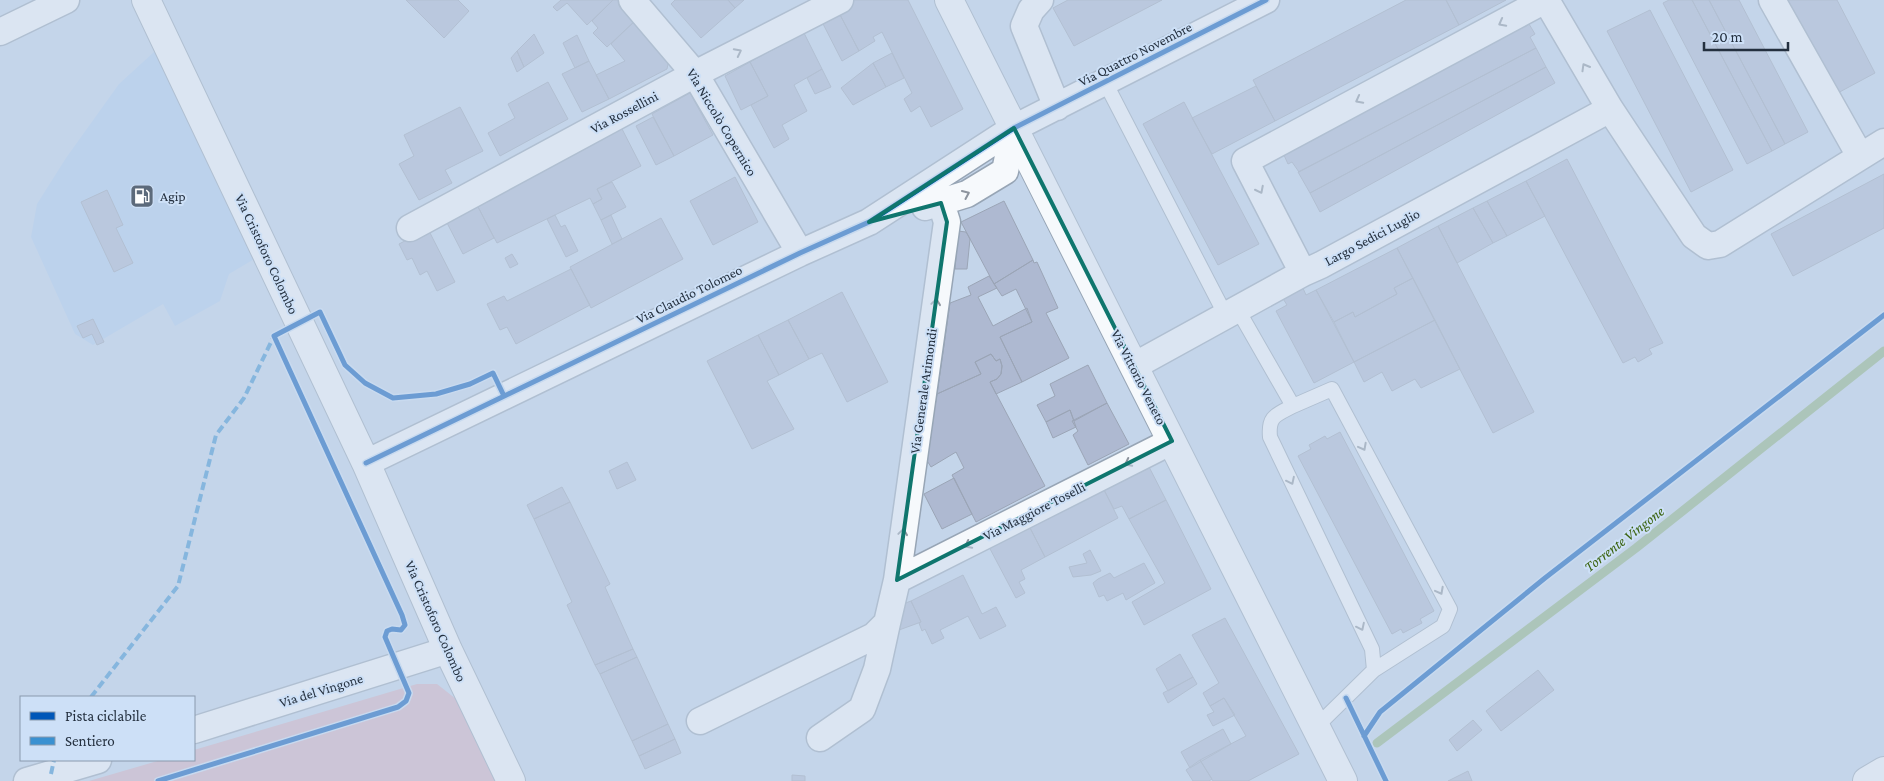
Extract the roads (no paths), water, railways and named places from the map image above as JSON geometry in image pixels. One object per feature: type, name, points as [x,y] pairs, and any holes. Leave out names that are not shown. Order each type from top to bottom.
[{"type":"main road","name":"Via Cristoforo Colombo","points":[[146,0],[366,463],[448,650],[511,781]]},
{"type":"main road","name":"Via Vittorio Veneto","points":[[949,0],[1343,781]]},
{"type":"main road","points":[[1867,781],[1884,771]]},
{"type":"street","points":[[0,32],[66,0]]},
{"type":"street","name":"Via Niccolò Copernico","points":[[632,0],[695,74],[800,253]]},
{"type":"street","name":"Via Rossellini","points":[[410,228],[695,74],[840,0]]},
{"type":"street","points":[[1040,0],[1031,10],[1024,26],[1057,107]]},
{"type":"street","name":"Via Quattro Novembre","points":[[1014,128],[1266,0]]},
{"type":"street","points":[[1303,273],[1245,161],[1546,0],[1610,109],[1694,236],[1708,246],[1720,244],[1884,142]]},
{"type":"street","points":[[1772,0],[1860,156]]},
{"type":"street","name":"Largo Sedici Luglio","points":[[1134,366],[1303,273],[1610,109]]},
{"type":"street","name":"Via Claudio Tolomeo","points":[[366,463],[800,253],[869,222],[1014,128]]},
{"type":"street","name":"Via Claudio Tolomeo","points":[[869,222],[941,203],[967,194],[1005,171],[1014,128]]},
{"type":"street","name":"Via Generale Arimondi","points":[[820,738],[862,709],[878,669],[896,580],[947,222],[941,203]]},
{"type":"street","name":"Via Maggiore Toselli","points":[[896,580],[1172,441]]},
{"type":"street","points":[[700,721],[874,636],[886,623]]},
{"type":"street","name":"Via del Vingone","points":[[195,730],[448,650]]},
{"type":"street","points":[[26,781],[95,761]]},
{"type":"lane","points":[[1105,82],[1232,313],[1293,406]]},
{"type":"lane","points":[[1316,727],[1374,670],[1443,626],[1450,609],[1332,389],[1293,406],[1272,418],[1269,426],[1270,437],[1372,649],[1374,670]]},
{"type":"waterway","name":"Torrente Vingone","points":[[1377,743],[1636,548],[1884,351]]},
{"type":"place","name":"Agip","points":[[142,196]]}]
